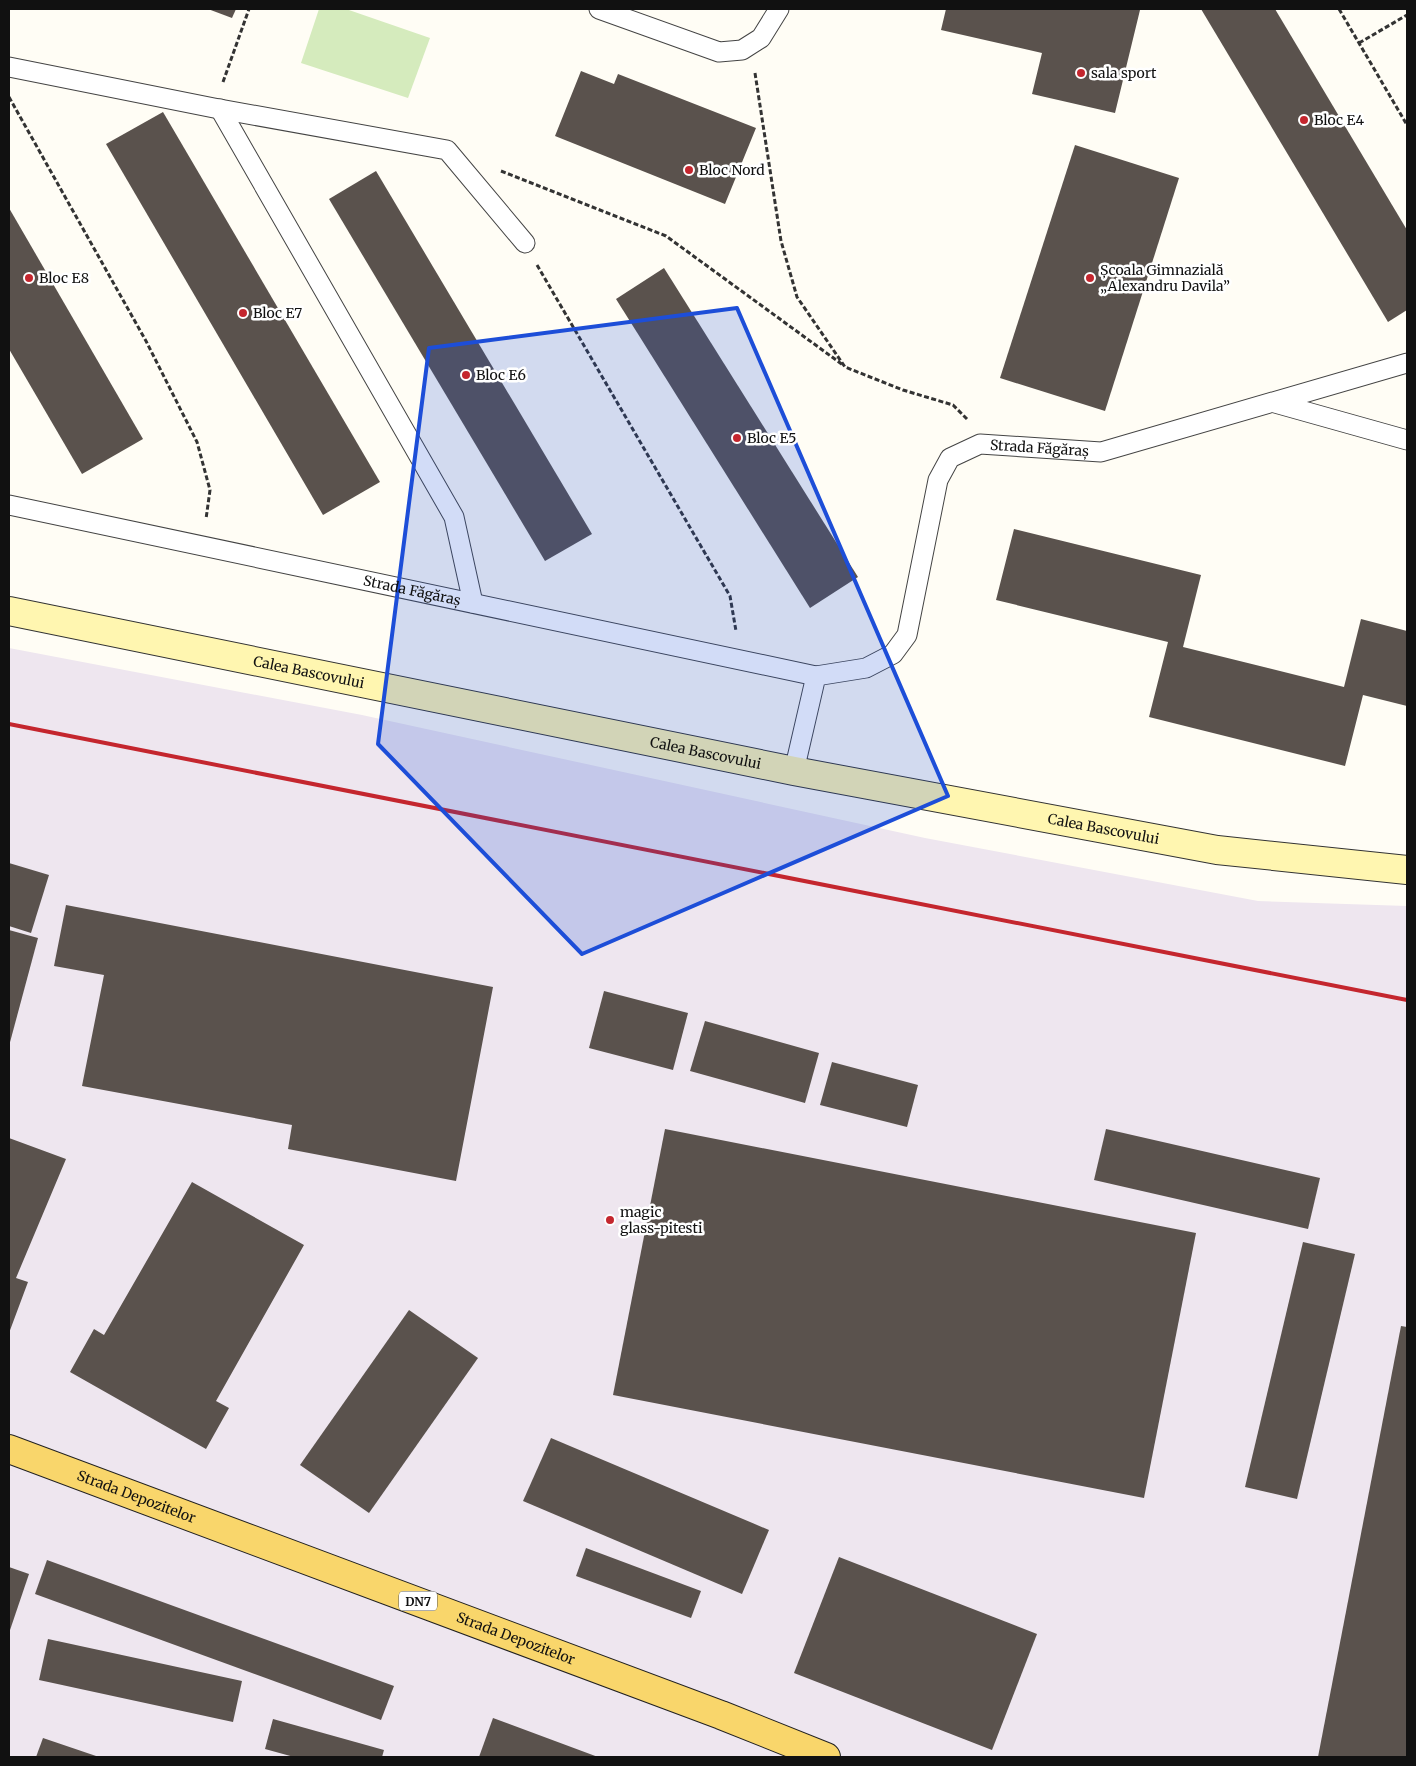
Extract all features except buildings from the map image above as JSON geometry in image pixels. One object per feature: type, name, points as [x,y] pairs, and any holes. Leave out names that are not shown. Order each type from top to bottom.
[{"type":"main road","name":"Strada Depozitelor","points":[[9,1449],[721,1714],[826,1757]]},
{"type":"street","name":"Calea Bascovului","points":[[9,611],[794,772],[1217,850],[1407,870]]},
{"type":"lane","points":[[598,9],[719,52],[742,50],[761,38],[779,9]]},
{"type":"lane","points":[[9,67],[217,109],[447,150],[525,243]]},
{"type":"lane","points":[[217,109],[454,517],[473,603]]},
{"type":"lane","name":"Strada Făgăraș","points":[[9,504],[816,676],[866,668],[893,654],[907,635],[938,480],[950,458],[980,444],[1100,452],[1275,403],[1407,362]]},
{"type":"lane","points":[[1275,403],[1407,440]]},
{"type":"lane","points":[[794,772],[816,676]]},
{"type":"path","points":[[217,109],[249,9]]},
{"type":"path","points":[[1339,9],[1407,125]]},
{"type":"path","points":[[1359,43],[1407,15]]},
{"type":"path","points":[[751,45],[781,241],[797,297],[845,367]]},
{"type":"path","points":[[9,97],[146,341],[196,442],[210,490],[203,546]]},
{"type":"path","points":[[492,168],[666,236],[845,367],[903,390],[953,405],[995,445]]},
{"type":"path","points":[[525,243],[730,596],[741,660]]},
{"type":"highlighted area","points":[[737,308],[948,796],[582,954],[378,744],[429,348]]},
{"type":"shaded area","points":[[9,648],[362,715],[925,838],[1258,901],[1407,906],[1407,1757],[9,1757]]},
{"type":"green space","points":[[319,9],[346,9],[430,38],[408,98],[301,63]]},
{"type":"railway","points":[[9,724],[1407,1000]]},
{"type":"place","name":"sala sport","points":[[1081,73]]},
{"type":"place","name":"Bloc E4","points":[[1304,120]]},
{"type":"place","name":"Bloc Nord","points":[[689,170]]},
{"type":"place","name":"Bloc E8","points":[[29,278]]},
{"type":"place","name":"Școala Gimnazială „Alexandru Davila”","points":[[1090,278]]},
{"type":"place","name":"Bloc E7","points":[[243,313]]},
{"type":"place","name":"Bloc E6","points":[[466,375]]},
{"type":"place","name":"Bloc E5","points":[[737,438]]},
{"type":"place","name":"magic glass-pitesti","points":[[610,1220]]}]
